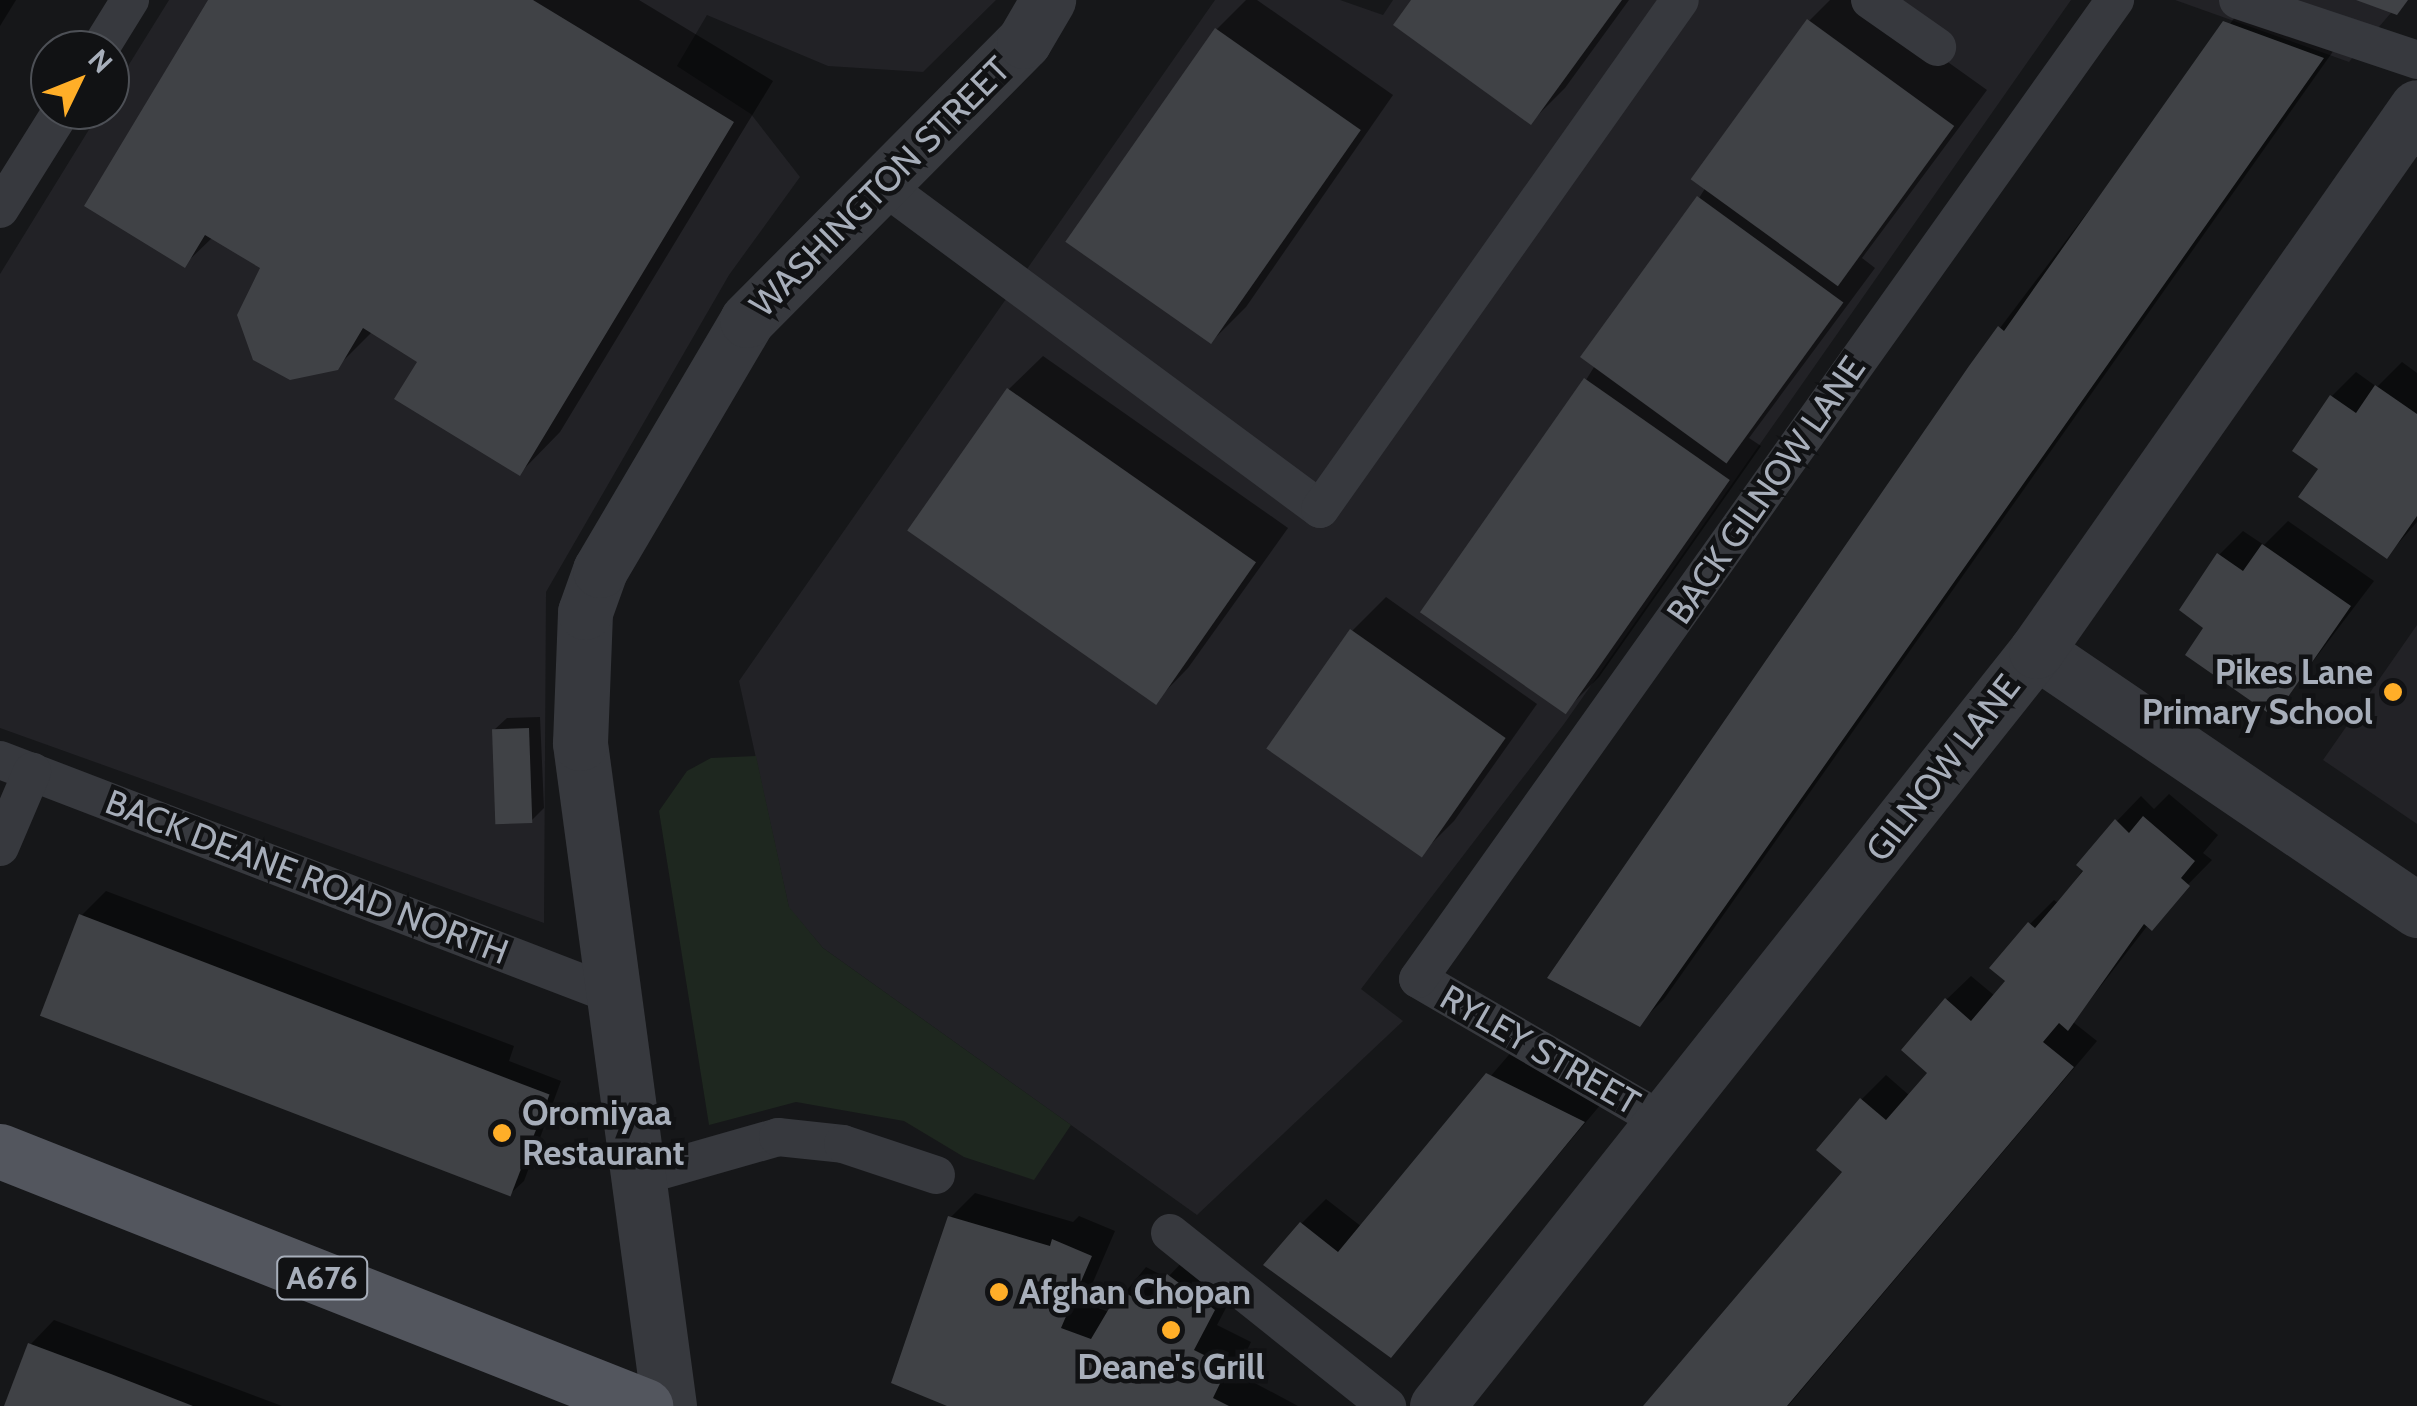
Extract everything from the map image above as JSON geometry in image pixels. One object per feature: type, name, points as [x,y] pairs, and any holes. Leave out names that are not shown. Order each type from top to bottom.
[{"type":"main road","name":"A676","points":[[2,1158],[645,1406]]},
{"type":"street","name":"WASHINGTON STREET","points":[[669,1406],[580,744],[586,612],[600,570],[746,320],[1024,40],[1048,0]]},
{"type":"street","name":"GILNOW LANE","points":[[1437,1406],[2036,651],[2417,107]]},
{"type":"street","points":[[2036,651],[2417,910]]},
{"type":"lane","points":[[111,30],[130,0]]},
{"type":"lane","points":[[881,184],[1320,509],[1680,0]]},
{"type":"lane","points":[[1870,0],[1937,47]]},
{"type":"lane","name":"BACK GILNOW LANE","points":[[1418,979],[2115,0]]},
{"type":"lane","points":[[2238,0],[2417,60]]},
{"type":"lane","points":[[0,209],[49,130]]},
{"type":"lane","points":[[0,847],[16,766]]},
{"type":"lane","name":"BACK DEANE ROAD NORTH","points":[[16,766],[613,995]]},
{"type":"lane","name":"RYLEY STREET","points":[[1418,979],[1662,1121]]},
{"type":"lane","points":[[638,1178],[778,1137],[843,1144],[936,1174]]},
{"type":"lane","points":[[1170,1233],[1387,1406]]},
{"type":"shaded area","points":[[169,0],[996,0],[923,72],[828,66],[707,15],[677,66],[751,114],[800,177],[729,275],[546,592],[544,923],[0,728],[0,274],[89,130],[130,130],[130,63]]},
{"type":"shaded area","points":[[1215,0],[1340,0],[1383,15],[1393,0],[2071,0],[1564,724],[1361,989],[1403,1021],[1197,1215],[823,948],[789,908],[739,681]]},
{"type":"shaded area","points":[[2175,0],[2402,0],[2349,62]]},
{"type":"shaded area","name":"Pikes Lane Primary School","points":[[2417,625],[2417,824],[2323,760]]},
{"type":"shaded area","points":[[756,756],[789,907],[823,948],[1071,1125],[1034,1180],[964,1157],[904,1121],[796,1102],[709,1125],[659,811],[687,771],[711,758]]},
{"type":"building","points":[[208,0],[533,0],[734,122],[520,476],[394,399],[417,362],[363,328],[338,370],[290,380],[253,360],[237,315],[260,268],[205,235],[185,268],[84,206]]},
{"type":"building","points":[[1411,0],[1622,0],[1531,125],[1393,25]]},
{"type":"building","points":[[2356,0],[2408,0],[2397,15]]},
{"type":"building","points":[[1807,19],[1954,126],[1838,286],[1691,179]]},
{"type":"building","points":[[2223,21],[2324,58],[1640,1027],[1547,978],[1969,366],[1998,326],[2004,331]]},
{"type":"building","points":[[1215,28],[1361,130],[1211,344],[1065,242]]},
{"type":"building","points":[[1697,196],[1843,302],[1726,463],[1580,357]]},
{"type":"building","points":[[1584,378],[1730,480],[1566,714],[1420,612]]},
{"type":"building","points":[[2375,385],[2417,414],[2417,516],[2387,559],[2298,497],[2318,469],[2292,451],[2330,395],[2356,413]]},
{"type":"building","points":[[1007,388],[1256,562],[1156,705],[907,531]]},
{"type":"building","points":[[2262,544],[2351,606],[2274,717],[2185,655],[2203,628],[2179,610],[2217,553],[2243,571]]},
{"type":"building","points":[[1350,629],[1506,738],[1422,858],[1266,749]]},
{"type":"building","points":[[529,728],[532,823],[495,824],[492,729]]},
{"type":"building","points":[[2143,816],[2195,861],[2181,878],[2190,886],[2152,931],[2144,924],[2068,1031],[2059,1023],[2043,1042],[2074,1067],[2032,1117],[1787,1406],[1643,1406],[1842,1172],[1816,1150],[1860,1098],[1886,1120],[1927,1073],[1901,1050],[1945,998],[1971,1021],[2005,981],[1989,968],[2028,922],[2035,928],[2059,900],[2083,871],[2076,865],[2115,819],[2129,833]]},
{"type":"building","points":[[79,914],[550,1095],[510,1196],[40,1016]]},
{"type":"building","points":[[1486,1073],[1585,1122],[1391,1358],[1263,1265],[1300,1222],[1338,1252]]},
{"type":"building","name":"Afghan Chopan","points":[[948,1216],[1050,1246],[1052,1239],[1092,1256],[1061,1328],[1091,1339],[1120,1290],[1149,1306],[1167,1274],[1215,1310],[1194,1350],[1228,1367],[1213,1398],[1229,1406],[947,1406],[891,1383]]},
{"type":"building","points":[[28,1343],[111,1374],[193,1406],[4,1406]]},
{"type":"place","name":"Pikes Lane Primary School","points":[[2393,692]]},
{"type":"place","name":"Oromiyaa Restaurant","points":[[502,1133]]},
{"type":"place","name":"Afghan Chopan","points":[[999,1292]]},
{"type":"place","name":"Deane's Grill","points":[[1171,1330]]}]
